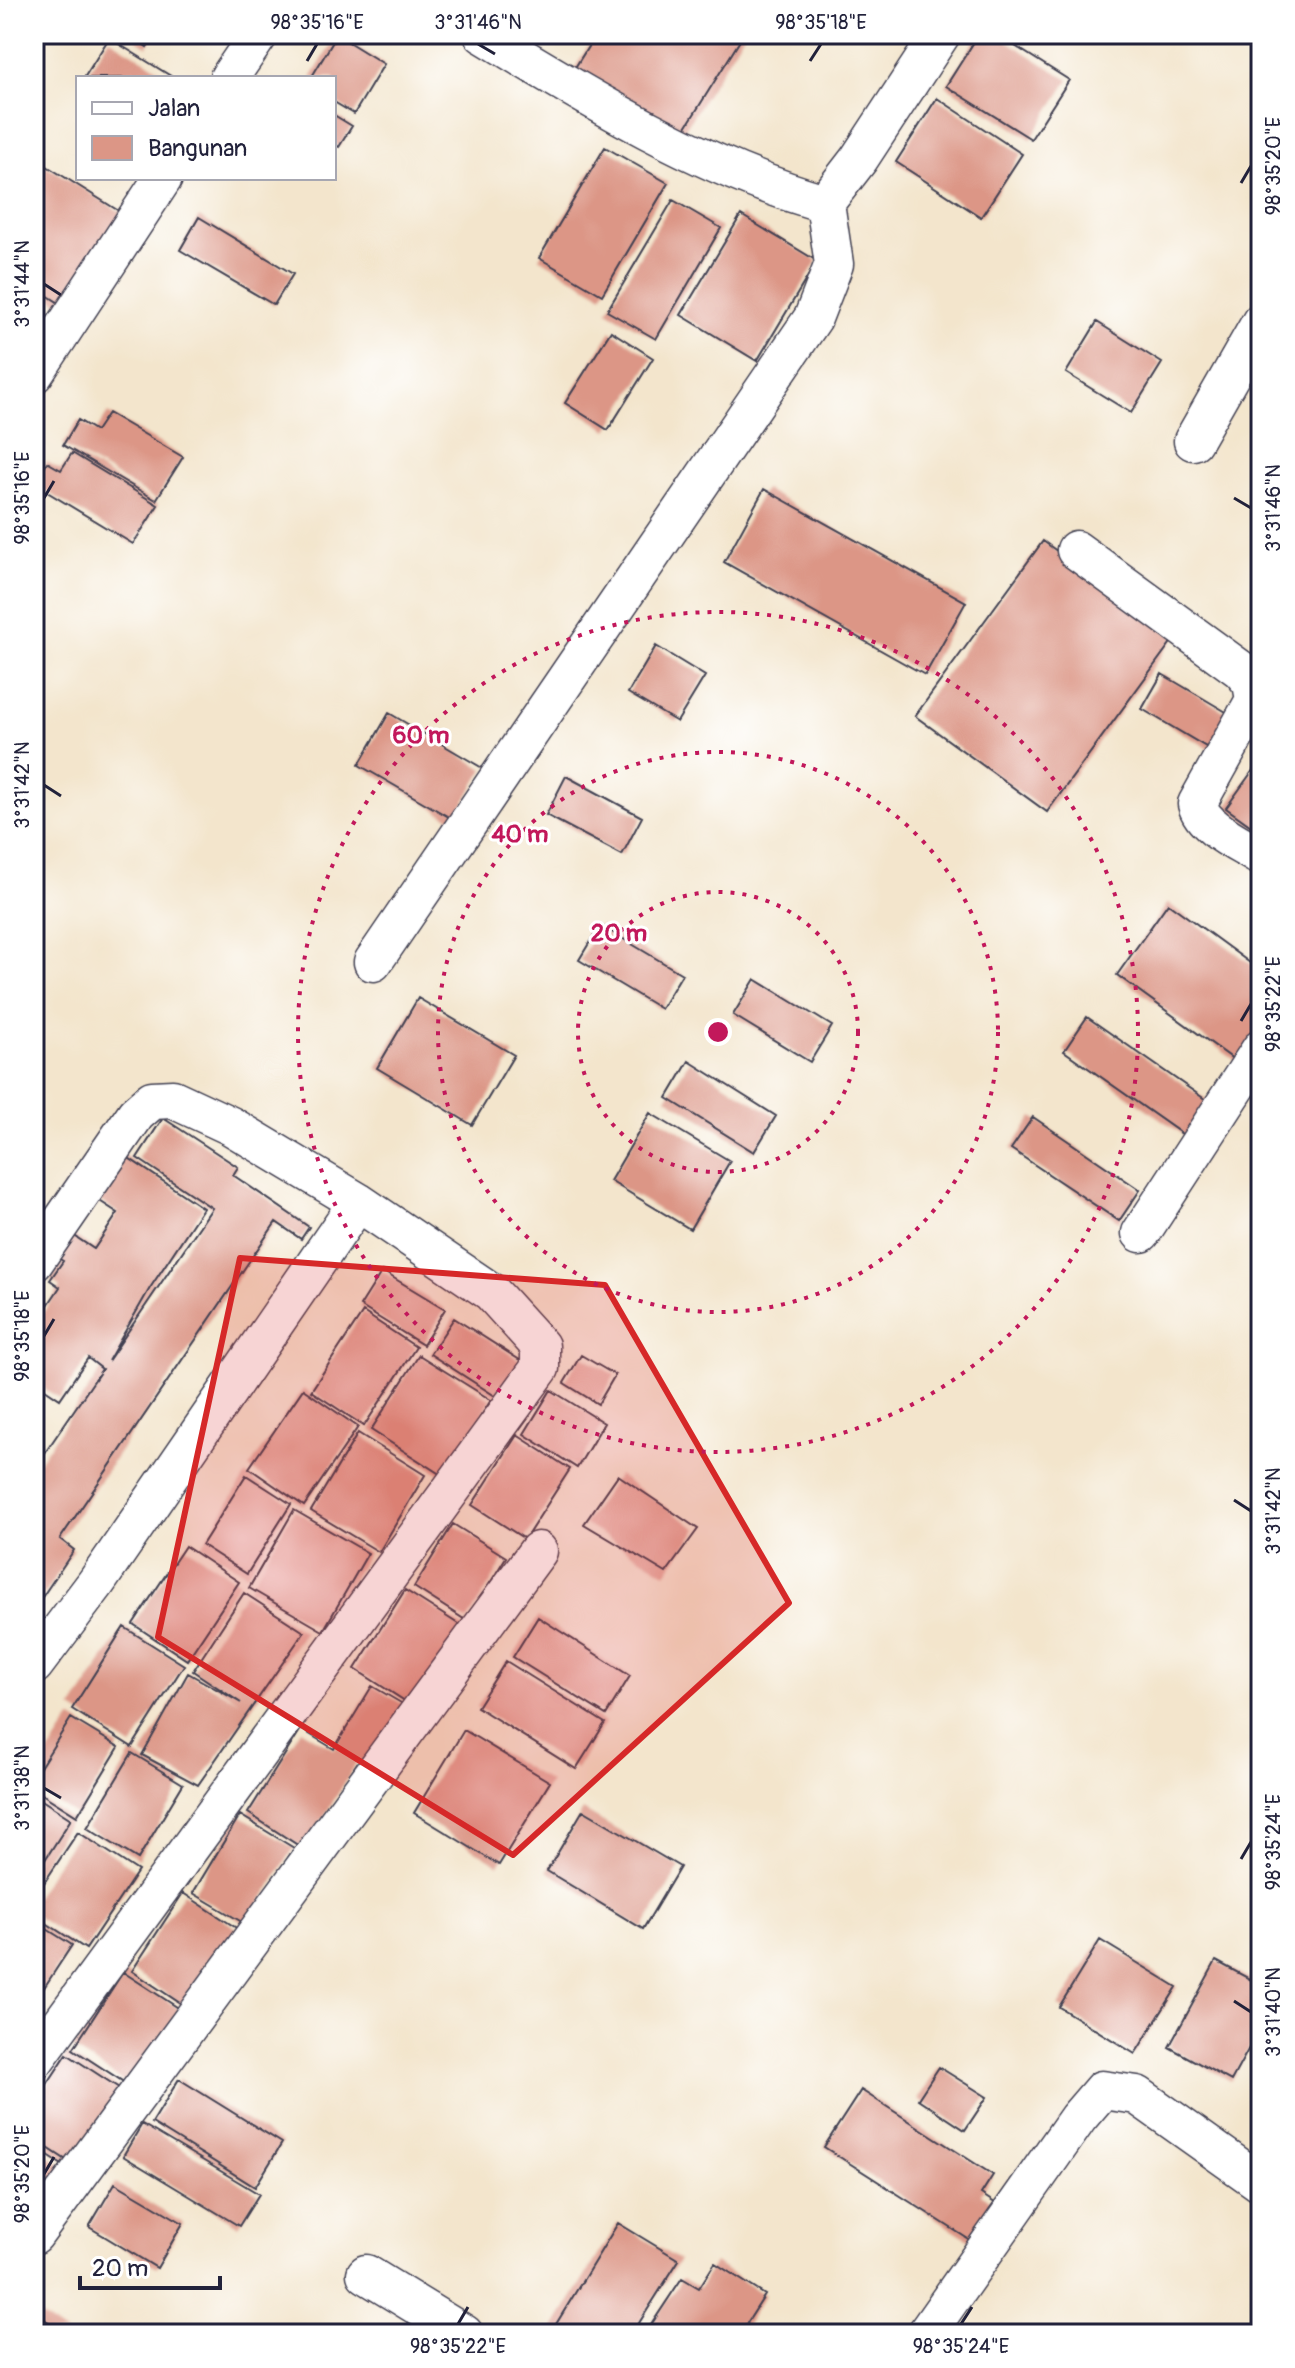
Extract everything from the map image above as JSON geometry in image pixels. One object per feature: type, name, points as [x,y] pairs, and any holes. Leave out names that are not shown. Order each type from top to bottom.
[{"type":"street","points":[[230,76],[259,34]]},
{"type":"street","points":[[483,34],[642,125],[788,193],[825,203]]},
{"type":"street","points":[[373,962],[813,318],[834,264],[825,203],[859,159],[941,34]]},
{"type":"street","points":[[34,374],[162,180]]},
{"type":"street","points":[[1193,441],[1261,322]]},
{"type":"street","points":[[1076,550],[1241,670],[1252,683],[1255,700],[1197,804],[1199,811],[1217,828],[1261,857]]},
{"type":"street","points":[[1141,1233],[1261,1049]]},
{"type":"street","points":[[34,1262],[136,1114],[152,1100],[173,1099],[198,1109],[358,1202],[491,1292],[540,1346],[540,1368],[34,2061]]},
{"type":"street","points":[[34,1665],[96,1583],[358,1202]]},
{"type":"street","points":[[34,2235],[538,1551]]},
{"type":"street","points":[[926,2334],[1078,2118],[1102,2090],[1137,2095],[1261,2183]]},
{"type":"street","points":[[366,2274],[464,2334]]},
{"type":"highlighted area","points":[[240,1258],[605,1285],[789,1603],[513,1855],[158,1637]]},
{"type":"building","points":[[129,34],[156,34],[147,47]]},
{"type":"building","points":[[596,34],[744,34],[678,140],[571,74]]},
{"type":"building","points":[[979,34],[996,34],[1069,80],[1031,139],[946,86]]},
{"type":"building","points":[[337,35],[384,64],[354,114],[336,103],[336,76],[312,76]]},
{"type":"building","points":[[109,38],[171,76],[85,76]]},
{"type":"building","points":[[937,98],[1022,154],[981,217],[896,162]]},
{"type":"building","points":[[336,116],[352,126],[339,147],[336,145]]},
{"type":"building","points":[[605,147],[668,183],[602,295],[539,258]]},
{"type":"building","points":[[34,158],[130,218],[72,311],[34,287]]},
{"type":"building","points":[[673,200],[721,228],[656,339],[607,311]]},
{"type":"building","points":[[741,215],[817,261],[757,361],[681,315]]},
{"type":"building","points":[[199,217],[293,274],[274,305],[180,250]]},
{"type":"building","points":[[1097,322],[1162,363],[1131,413],[1066,373]]},
{"type":"building","points":[[611,331],[653,358],[608,430],[565,403]]},
{"type":"building","points":[[108,413],[183,457],[156,500],[63,445],[78,420],[96,431]]},
{"type":"building","points":[[72,453],[158,505],[133,544],[34,484],[47,462],[61,470]]},
{"type":"building","points":[[764,489],[966,602],[925,675],[724,562]]},
{"type":"building","points":[[1043,541],[1175,637],[1047,812],[915,716]]},
{"type":"building","points":[[656,646],[705,676],[677,722],[628,693]]},
{"type":"building","points":[[1162,674],[1233,716],[1213,751],[1142,709]]},
{"type":"building","points":[[389,713],[484,769],[454,820],[359,765]]},
{"type":"building","points":[[1261,759],[1261,833],[1226,808]]},
{"type":"building","points":[[566,776],[642,817],[622,855],[546,815]]},
{"type":"building","points":[[1168,903],[1261,971],[1261,1036],[1240,1064],[1117,975]]},
{"type":"building","points":[[600,925],[682,974],[661,1009],[579,960]]},
{"type":"building","points":[[755,979],[832,1026],[810,1062],[733,1015]]},
{"type":"building","points":[[418,998],[514,1055],[472,1125],[377,1068]]},
{"type":"building","points":[[1087,1017],[1209,1102],[1185,1136],[1064,1051]]},
{"type":"building","points":[[689,1061],[776,1116],[754,1152],[667,1098]]},
{"type":"building","points":[[650,1113],[730,1161],[690,1229],[610,1181]]},
{"type":"building","points":[[1033,1117],[1140,1190],[1119,1221],[1011,1149]]},
{"type":"building","points":[[163,1118],[238,1167],[233,1175],[309,1227],[301,1239],[276,1222],[60,1539],[74,1550],[34,1609],[34,1469],[102,1369],[88,1358],[60,1399],[42,1387],[34,1398],[34,1326],[60,1287],[50,1280],[63,1261],[46,1251],[61,1227],[94,1249],[118,1213],[92,1196],[121,1153],[203,1208],[150,1288],[108,1361],[212,1208],[137,1158]]},
{"type":"building","points":[[382,1271],[445,1309],[423,1345],[360,1306]]},
{"type":"building","points":[[363,1312],[416,1347],[364,1426],[311,1391]]},
{"type":"building","points":[[454,1318],[526,1364],[503,1401],[430,1354]]},
{"type":"building","points":[[419,1355],[491,1400],[443,1476],[371,1430]]},
{"type":"building","points":[[581,1355],[615,1375],[598,1404],[564,1383]]},
{"type":"building","points":[[303,1389],[358,1427],[304,1506],[249,1468]]},
{"type":"building","points":[[551,1390],[604,1423],[577,1468],[524,1434]]},
{"type":"building","points":[[358,1433],[425,1475],[379,1552],[311,1511]]},
{"type":"building","points":[[517,1435],[570,1469],[525,1539],[472,1505]]},
{"type":"building","points":[[246,1475],[291,1504],[247,1574],[202,1545]]},
{"type":"building","points":[[618,1475],[698,1529],[666,1573],[584,1524]]},
{"type":"building","points":[[294,1510],[368,1553],[323,1631],[249,1588]]},
{"type":"building","points":[[453,1524],[506,1557],[467,1621],[414,1587]]},
{"type":"building","points":[[185,1546],[239,1582],[187,1660],[133,1624]]},
{"type":"building","points":[[405,1590],[466,1629],[416,1708],[355,1669]]},
{"type":"building","points":[[244,1593],[304,1632],[198,1785],[142,1755],[188,1673],[241,1703],[193,1671]]},
{"type":"building","points":[[538,1617],[630,1676],[606,1715],[513,1657]]},
{"type":"building","points":[[124,1627],[184,1665],[132,1747],[72,1709]]},
{"type":"building","points":[[506,1661],[605,1723],[576,1769],[477,1707]]},
{"type":"building","points":[[372,1686],[408,1707],[369,1770],[357,1763],[304,1849],[248,1813],[301,1729],[334,1749]]},
{"type":"building","points":[[71,1718],[119,1747],[77,1816],[34,1789],[34,1777]]},
{"type":"building","points":[[464,1730],[550,1782],[499,1865],[414,1813]]},
{"type":"building","points":[[132,1753],[183,1784],[138,1859],[87,1828]]},
{"type":"building","points":[[34,1795],[71,1819],[34,1877]]},
{"type":"building","points":[[583,1810],[680,1867],[643,1929],[547,1871]]},
{"type":"building","points":[[240,1815],[294,1848],[247,1925],[193,1893]]},
{"type":"building","points":[[78,1832],[138,1871],[86,1949],[34,1915],[34,1898]]},
{"type":"building","points":[[183,1893],[244,1933],[192,2011],[132,1971]]},
{"type":"building","points":[[34,1921],[72,1945],[34,2003]]},
{"type":"building","points":[[1100,1940],[1177,1987],[1135,2054],[1059,2007]]},
{"type":"building","points":[[1216,1961],[1261,1985],[1261,2026],[1231,2081],[1169,2047]]},
{"type":"building","points":[[123,1972],[183,2011],[133,2088],[73,2049]]},
{"type":"building","points":[[67,2054],[122,2090],[74,2165],[34,2139],[34,2104]]},
{"type":"building","points":[[939,2067],[987,2097],[965,2130],[918,2099]]},
{"type":"building","points":[[179,2079],[282,2143],[255,2187],[152,2123]]},
{"type":"building","points":[[861,2090],[993,2175],[981,2194],[1001,2207],[976,2244],[824,2147]]},
{"type":"building","points":[[142,2124],[259,2194],[239,2226],[123,2156]]},
{"type":"building","points":[[34,2147],[70,2170],[34,2227]]},
{"type":"building","points":[[115,2183],[183,2223],[157,2268],[89,2227]]},
{"type":"building","points":[[618,2223],[679,2260],[632,2334],[550,2334]]},
{"type":"building","points":[[715,2263],[765,2295],[740,2334],[652,2334],[647,2331],[682,2278],[699,2288]]},
{"type":"building","points":[[34,2312],[66,2334],[34,2334]]}]
